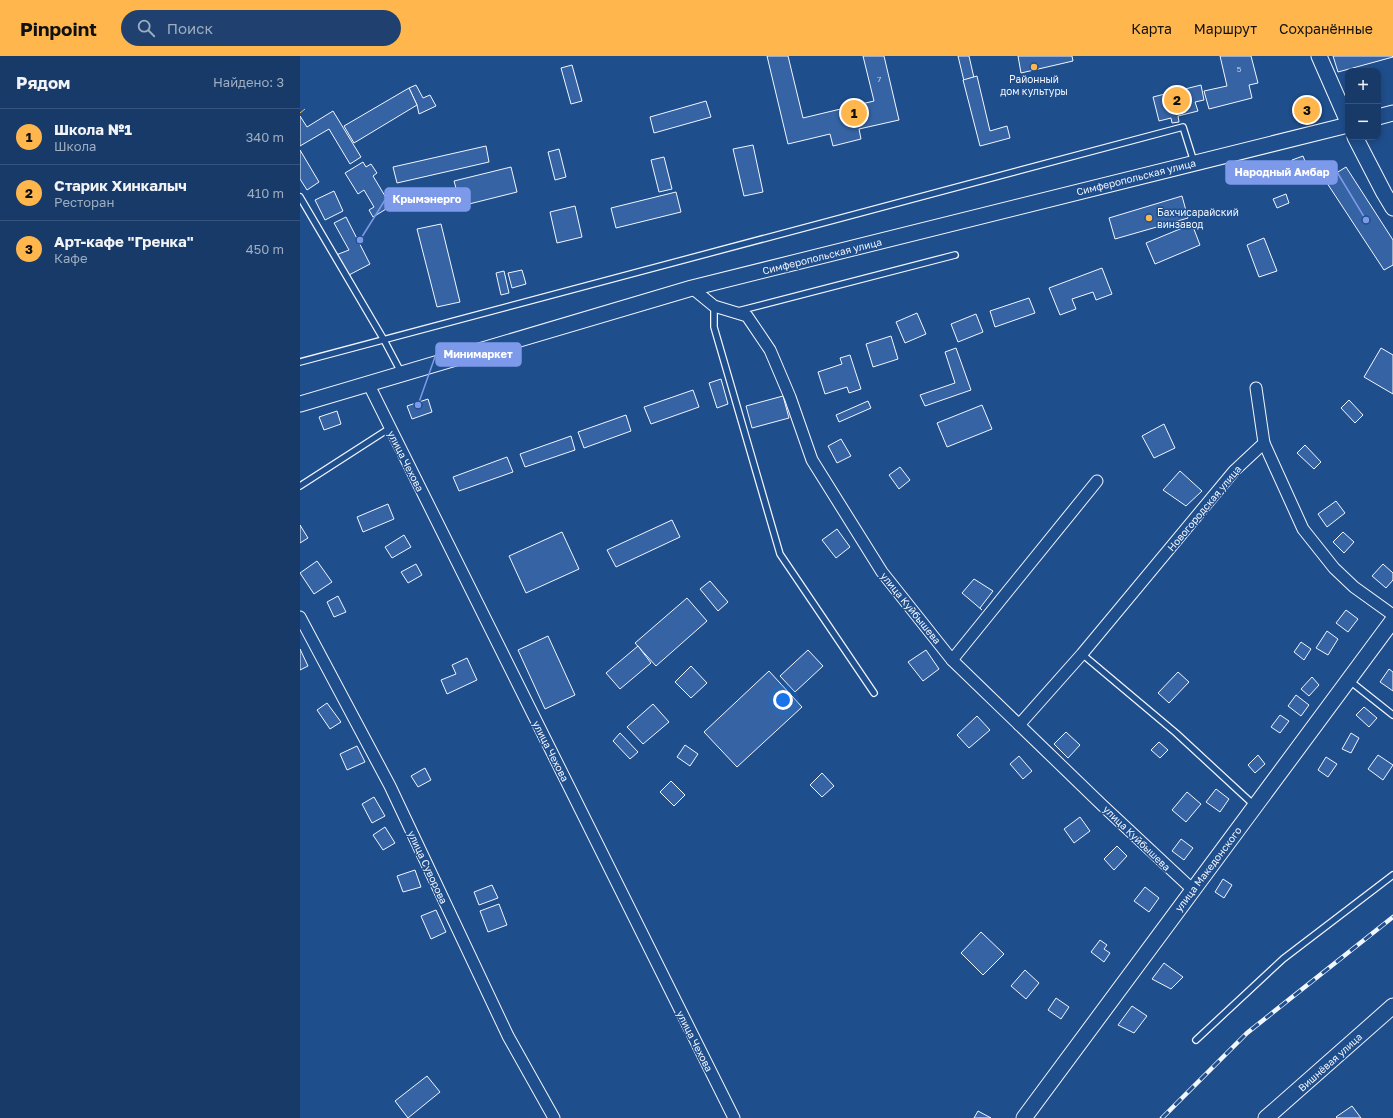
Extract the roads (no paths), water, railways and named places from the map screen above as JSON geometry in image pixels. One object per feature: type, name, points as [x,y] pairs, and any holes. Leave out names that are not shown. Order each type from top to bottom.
[{"type":"main road","points":[[1319,56],[1345,116]]},
{"type":"main road","points":[[1381,116],[1393,113]]},
{"type":"main road","name":"Симферопольская улица","points":[[300,404],[692,288],[1345,124]]},
{"type":"main road","points":[[1357,140],[1393,208]]},
{"type":"main road","name":"улица Македонского","points":[[1024,1118],[1192,889],[1393,620]]},
{"type":"main road","name":"Вишнёвая улица","points":[[1266,1118],[1393,1006]]},
{"type":"street","name":"улица Куйбышева","points":[[692,288],[714,306],[747,316],[770,350],[790,397],[812,460],[882,572],[952,660],[1192,889]]},
{"type":"street","name":"улица Чехова","points":[[368,383],[734,1118]]},
{"type":"street","points":[[1256,388],[1264,443],[1293,510],[1315,545],[1334,568],[1354,587],[1393,615]]},
{"type":"street","name":"Новогородская улица","points":[[1019,725],[1082,654],[1234,471],[1264,443]]},
{"type":"street","points":[[952,660],[1097,481]]},
{"type":"street","name":"улица Суворова","points":[[300,617],[390,786],[508,1036],[554,1118]]},
{"type":"lane","points":[[300,362],[1183,127],[1194,162]]},
{"type":"lane","points":[[300,197],[384,340],[402,374]]},
{"type":"lane","points":[[734,312],[955,255]]},
{"type":"lane","points":[[714,306],[714,327],[780,554],[874,693]]},
{"type":"lane","points":[[300,486],[390,428]]},
{"type":"lane","points":[[1082,654],[1176,733],[1255,806]]},
{"type":"lane","points":[[1348,679],[1393,715]]},
{"type":"lane","points":[[1196,1040],[1283,959],[1393,875]]},
{"type":"railway","points":[[1162,1118],[1247,1033],[1393,917]]},
{"type":"place","name":"Районный дом культуры","points":[[1034,67]]},
{"type":"place","name":"Старик Хинкалыч","points":[[1177,100]]},
{"type":"place","name":"Арт-кафе \"Гренка\"","points":[[1307,110]]},
{"type":"place","name":"Школа №1","points":[[854,113]]},
{"type":"place","name":"Бахчисарайский винзавод","points":[[1149,218]]},
{"type":"place","name":"Народный Амбар","points":[[1366,220]]},
{"type":"place","name":"Крымэнерго","points":[[360,240]]},
{"type":"place","name":"Минимаркет","points":[[418,405]]}]
